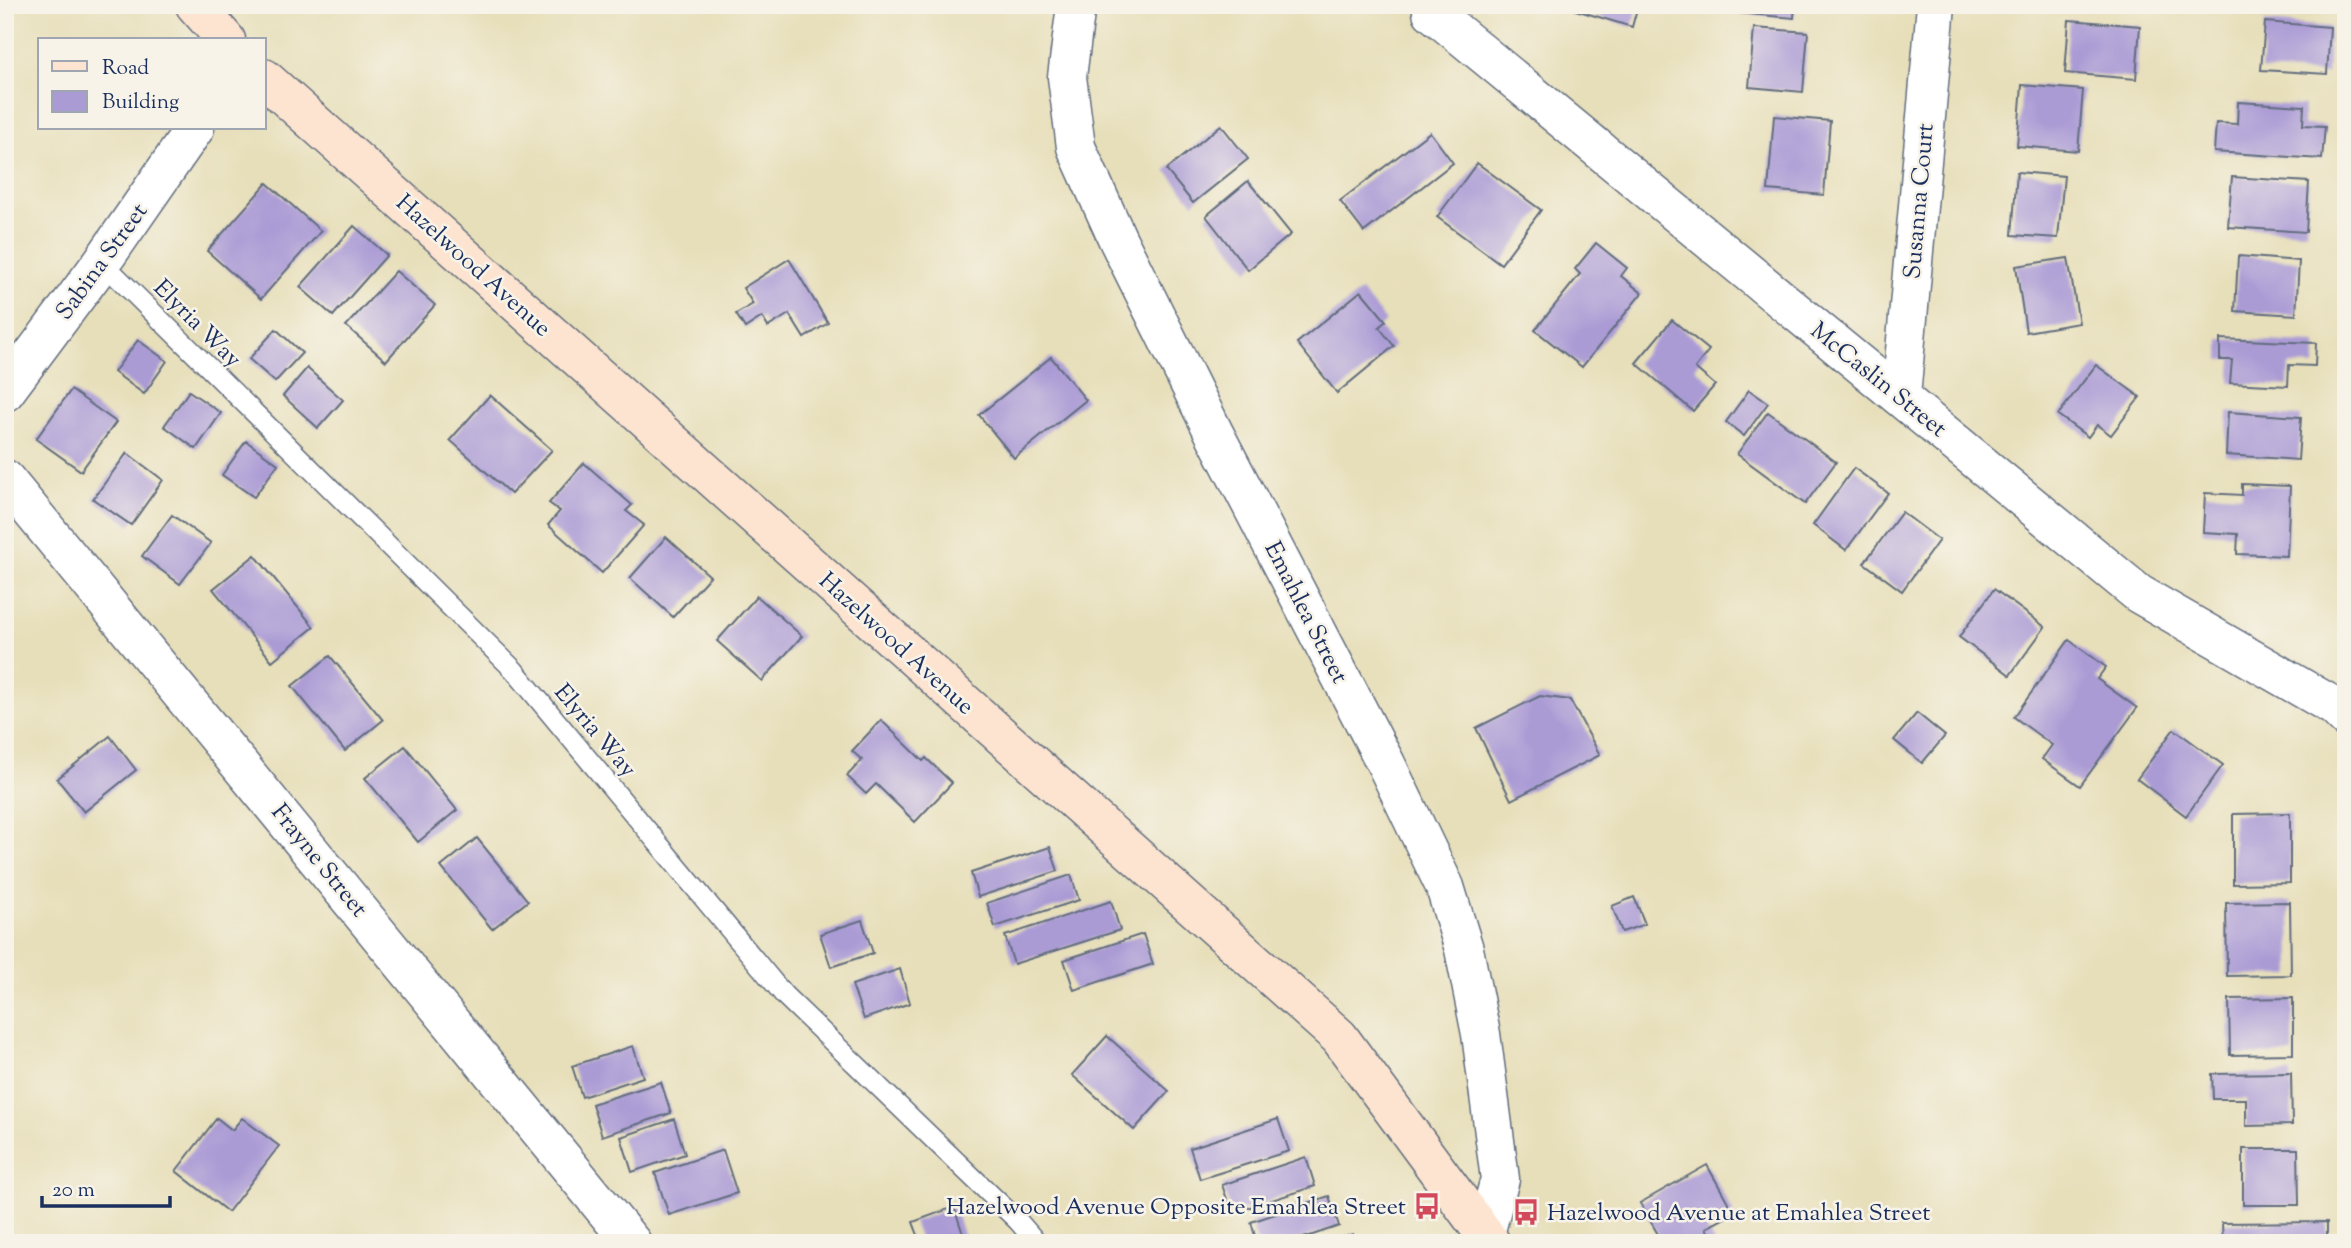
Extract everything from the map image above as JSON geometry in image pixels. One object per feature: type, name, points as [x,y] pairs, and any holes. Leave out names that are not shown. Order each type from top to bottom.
[{"type":"main road","points":[[195,5],[224,38]]},
{"type":"main road","name":"Hazelwood Avenue","points":[[266,80],[1339,1037],[1488,1238]]},
{"type":"street","name":"Emahlea Street","points":[[1076,5],[1067,77],[1076,147],[1118,240],[1208,421],[1380,752],[1445,887],[1464,949],[1481,1034],[1500,1179],[1488,1238]]},
{"type":"street","name":"Susanna Court","points":[[1901,396],[1936,5]]},
{"type":"street","name":"McCaslin Street","points":[[1432,12],[2139,594],[2335,707],[2346,718]]},
{"type":"street","name":"Sabina Street","points":[[5,392],[102,262],[194,130]]},
{"type":"street","name":"Frayne Street","points":[[5,479],[632,1243]]},
{"type":"lane","name":"Elyria Way","points":[[102,262],[514,670],[784,995],[1018,1221],[1037,1243]]},
{"type":"building","points":[[1559,5],[1638,5],[1632,27]]},
{"type":"building","points":[[1693,5],[1795,5],[1794,18],[1693,9]]},
{"type":"building","points":[[2069,20],[2140,26],[2136,79],[2065,73]]},
{"type":"building","points":[[2265,22],[2330,27],[2327,74],[2261,70]]},
{"type":"building","points":[[1754,28],[1808,32],[1803,92],[1749,87]]},
{"type":"building","points":[[2022,85],[2083,90],[2078,151],[2017,146]]},
{"type":"building","points":[[2238,102],[2304,106],[2303,125],[2325,126],[2322,159],[2214,152],[2216,123],[2237,124]]},
{"type":"building","points":[[1774,116],[1830,121],[1824,195],[1768,190]]},
{"type":"building","points":[[1221,125],[1248,159],[1193,203],[1166,170]]},
{"type":"building","points":[[1430,132],[1453,163],[1364,232],[1340,201]]},
{"type":"building","points":[[1477,163],[1541,210],[1501,264],[1437,217]]},
{"type":"building","points":[[2017,172],[2064,176],[2058,238],[2012,235]]},
{"type":"building","points":[[2232,177],[2309,182],[2306,232],[2228,227]]},
{"type":"building","points":[[1248,181],[1291,234],[1248,270],[1206,216]]},
{"type":"building","points":[[267,183],[321,231],[261,299],[207,251]]},
{"type":"building","points":[[354,226],[387,255],[333,316],[300,287]]},
{"type":"building","points":[[1596,243],[1627,268],[1621,276],[1642,293],[1582,367],[1535,330],[1580,274],[1575,269]]},
{"type":"building","points":[[2238,256],[2299,261],[2296,315],[2235,311]]},
{"type":"building","points":[[2068,258],[2079,323],[2026,332],[2016,266]]},
{"type":"building","points":[[789,259],[828,323],[804,338],[789,314],[768,327],[762,317],[745,328],[736,314],[753,304],[743,288]]},
{"type":"building","points":[[396,271],[435,305],[386,361],[346,326]]},
{"type":"building","points":[[1361,291],[1386,321],[1379,327],[1394,346],[1337,393],[1297,343]]},
{"type":"building","points":[[1672,320],[1709,350],[1695,368],[1715,385],[1693,411],[1636,363]]},
{"type":"building","points":[[276,329],[302,353],[275,382],[249,359]]},
{"type":"building","points":[[2220,339],[2316,343],[2315,366],[2289,365],[2288,386],[2230,383],[2232,360],[2220,360]]},
{"type":"building","points":[[138,340],[167,361],[144,394],[114,372]]},
{"type":"building","points":[[1051,357],[1086,400],[1014,458],[979,415]]},
{"type":"building","points":[[2096,365],[2140,397],[2111,435],[2097,425],[2088,437],[2058,415]]},
{"type":"building","points":[[307,368],[343,400],[318,428],[283,396]]},
{"type":"building","points":[[71,390],[116,422],[81,471],[36,439]]},
{"type":"building","points":[[1749,390],[1768,403],[1744,436],[1726,422]]},
{"type":"building","points":[[189,391],[221,413],[196,449],[164,426]]},
{"type":"building","points":[[490,395],[552,450],[511,494],[450,440]]},
{"type":"building","points":[[1768,412],[1836,462],[1805,504],[1737,454]]},
{"type":"building","points":[[2228,412],[2301,417],[2298,460],[2226,455]]},
{"type":"building","points":[[246,441],[278,464],[254,497],[222,475]]},
{"type":"building","points":[[127,453],[163,480],[131,525],[93,499]]},
{"type":"building","points":[[584,463],[632,505],[626,511],[644,525],[602,573],[548,525],[560,511],[549,503]]},
{"type":"building","points":[[1854,468],[1888,493],[1846,550],[1813,525]]},
{"type":"building","points":[[2242,484],[2290,486],[2287,556],[2237,554],[2238,534],[2203,532],[2205,493],[2242,495]]},
{"type":"building","points":[[1902,512],[1939,540],[1902,591],[1864,563]]},
{"type":"building","points":[[172,515],[211,543],[180,584],[142,556]]},
{"type":"building","points":[[666,537],[710,576],[673,617],[630,578]]},
{"type":"building","points":[[255,555],[314,627],[272,661],[213,589]]},
{"type":"building","points":[[1994,589],[2045,627],[2010,675],[1959,637]]},
{"type":"building","points":[[757,596],[802,636],[762,681],[717,641]]},
{"type":"building","points":[[2069,640],[2106,667],[2097,679],[2137,708],[2080,786],[2042,759],[2052,745],[2014,717]]},
{"type":"building","points":[[330,656],[383,720],[345,751],[292,686]]},
{"type":"building","points":[[1540,696],[1570,700],[1600,755],[1511,800],[1476,728]]},
{"type":"building","points":[[1917,713],[1945,736],[1922,763],[1894,740]]},
{"type":"building","points":[[881,720],[923,761],[926,758],[952,783],[915,822],[876,784],[866,794],[847,776],[862,760],[852,751]]},
{"type":"building","points":[[2174,729],[2223,765],[2186,816],[2137,779]]},
{"type":"building","points":[[110,736],[136,770],[84,812],[57,779]]},
{"type":"building","points":[[405,746],[457,810],[418,842],[365,778]]},
{"type":"building","points":[[2290,813],[2290,883],[2233,884],[2233,814]]},
{"type":"building","points":[[477,838],[528,901],[492,929],[441,867]]},
{"type":"building","points":[[1050,847],[1058,871],[978,897],[971,873]]},
{"type":"building","points":[[1071,875],[1079,900],[995,927],[987,903]]},
{"type":"building","points":[[1634,897],[1645,924],[1622,932],[1612,906]]},
{"type":"building","points":[[1111,901],[1120,930],[1014,964],[1005,936]]},
{"type":"building","points":[[2290,902],[2291,975],[2227,976],[2226,903]]},
{"type":"building","points":[[862,920],[873,953],[831,967],[820,934]]},
{"type":"building","points":[[1143,934],[1153,964],[1074,990],[1064,960]]},
{"type":"building","points":[[900,969],[910,1003],[864,1019],[852,985]]},
{"type":"building","points":[[2293,998],[2293,1054],[2230,1055],[2229,999]]},
{"type":"building","points":[[1107,1036],[1169,1091],[1134,1130],[1072,1075]]},
{"type":"building","points":[[633,1046],[643,1077],[582,1097],[572,1066]]},
{"type":"building","points":[[2291,1073],[2292,1125],[2246,1126],[2246,1099],[2213,1099],[2212,1074]]},
{"type":"building","points":[[661,1082],[671,1113],[602,1136],[592,1104]]},
{"type":"building","points":[[217,1118],[232,1130],[242,1118],[279,1146],[228,1212],[176,1171]]},
{"type":"building","points":[[674,1119],[685,1154],[632,1172],[621,1137]]},
{"type":"building","points":[[1278,1119],[1289,1151],[1200,1179],[1190,1148]]},
{"type":"building","points":[[2243,1149],[2298,1149],[2299,1205],[2243,1205]]},
{"type":"building","points":[[723,1150],[737,1193],[669,1215],[655,1173]]},
{"type":"building","points":[[1306,1157],[1315,1186],[1232,1213],[1222,1185]]},
{"type":"building","points":[[1707,1165],[1734,1213],[1706,1228],[1714,1243],[1663,1243],[1640,1203]]},
{"type":"building","points":[[1329,1196],[1339,1226],[1289,1243],[1257,1243],[1251,1222]]},
{"type":"building","points":[[954,1207],[966,1243],[921,1243],[913,1222]]},
{"type":"building","points":[[2327,1222],[2327,1243],[2223,1243],[2222,1223]]},
{"type":"building","points":[[1353,1234],[1356,1243],[1328,1243],[1328,1242]]},
{"type":"place","name":"Hazelwood Avenue Opposite Emahlea Street","points":[[1427,1206]]},
{"type":"place","name":"Hazelwood Avenue at Emahlea Street","points":[[1526,1212]]}]
